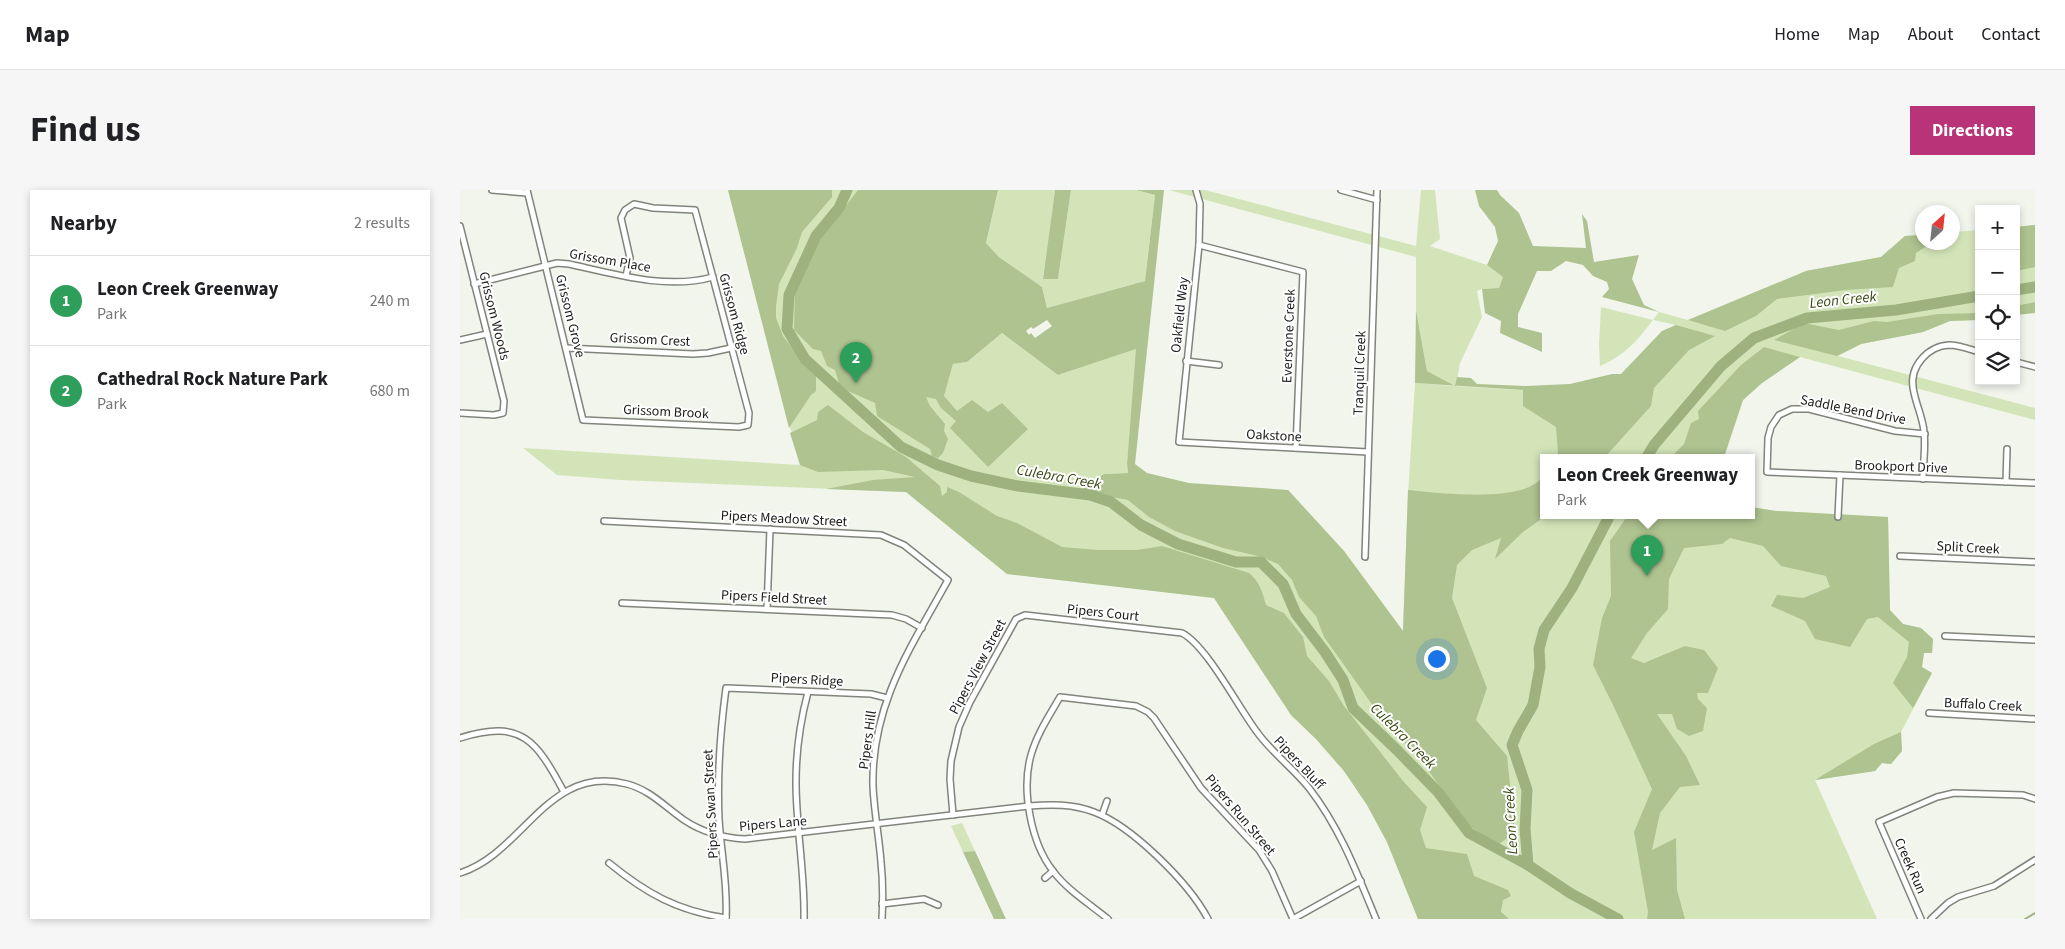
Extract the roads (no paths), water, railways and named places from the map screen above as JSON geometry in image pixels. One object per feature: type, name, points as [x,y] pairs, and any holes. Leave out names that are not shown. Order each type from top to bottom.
[{"type":"street","points":[[492,190],[527,191]]},
{"type":"street","name":"Oakfield Way","points":[[1179,442],[1199,245],[1200,204],[1196,190]]},
{"type":"street","points":[[1341,190],[1377,200]]},
{"type":"street","name":"Tranquil Creek","points":[[1365,557],[1377,190]]},
{"type":"street","name":"Grissom Grove","points":[[527,191],[583,420]]},
{"type":"street","name":"Grissom Ridge","points":[[626,276],[630,258],[622,218],[625,210],[634,204],[653,208],[695,210],[749,413],[748,425]]},
{"type":"street","name":"Grissom Woods","points":[[460,226],[504,401],[503,413],[494,415],[460,413]]},
{"type":"street","name":"Everstone Creek","points":[[1199,245],[1302,272],[1296,448]]},
{"type":"street","name":"Grissom Place","points":[[474,284],[545,265],[569,264],[626,276],[680,281],[697,281],[713,277]]},
{"type":"street","points":[[460,340],[487,334]]},
{"type":"street","points":[[1923,479],[1925,434],[1912,382],[1914,372],[1921,359],[1934,349],[1948,345],[1975,351]]},
{"type":"street","name":"Grissom Crest","points":[[566,348],[693,354],[732,348]]},
{"type":"street","points":[[1186,362],[1219,365]]},
{"type":"street","points":[[2020,363],[2035,367]]},
{"type":"street","name":"Saddle Bend Drive","points":[[1766,472],[1768,438],[1771,427],[1779,416],[1792,409],[1804,408],[1895,431],[1925,434]]},
{"type":"street","name":"Grissom Brook","points":[[583,420],[740,427],[748,425]]},
{"type":"street","name":"Oakstone","points":[[1179,442],[1368,452]]},
{"type":"street","points":[[2006,482],[2007,449]]},
{"type":"street","name":"Brookport Drive","points":[[1766,472],[2035,483]]},
{"type":"street","points":[[1838,517],[1840,475]]},
{"type":"street","name":"Pipers Meadow Street","points":[[604,521],[875,534],[904,545],[948,580]]},
{"type":"street","points":[[767,610],[770,529]]},
{"type":"street","name":"Split Creek","points":[[1900,556],[2035,562]]},
{"type":"street","name":"Pipers Hill","points":[[882,919],[881,862],[873,785],[874,758],[878,732],[893,682],[948,580]]},
{"type":"street","name":"Pipers Field Street","points":[[622,603],[892,615],[900,616],[922,628]]},
{"type":"street","name":"Pipers Court","points":[[1016,618],[1025,615],[1186,635]]},
{"type":"street","name":"Pipers View Street","points":[[953,815],[950,779],[951,761],[959,727],[970,702],[1016,618]]},
{"type":"street","name":"Pipers Bluff","points":[[1186,635],[1198,644],[1256,732],[1304,782],[1326,810],[1343,840],[1376,919]]},
{"type":"street","points":[[1945,636],[2035,640]]},
{"type":"street","name":"Pipers Ridge","points":[[726,688],[871,694],[887,698]]},
{"type":"street","name":"Pipers Swan Street","points":[[726,688],[719,742],[718,776],[727,901],[726,919]]},
{"type":"street","points":[[804,919],[804,869],[799,834],[796,781],[797,743],[808,692]]},
{"type":"street","name":"Pipers Run Street","points":[[1029,806],[1028,777],[1031,756],[1039,735],[1060,697],[1136,706],[1154,718],[1201,788],[1259,850],[1272,871],[1293,919]]},
{"type":"street","name":"Buffalo Creek","points":[[1929,713],[2035,718]]},
{"type":"street","points":[[460,738],[495,730],[510,732],[524,737],[543,755],[564,792]]},
{"type":"street","name":"Pipers Lane","points":[[460,873],[474,867],[492,855],[543,808],[564,792],[578,785],[595,782],[616,781],[628,784],[652,794],[689,823],[722,836],[751,839],[1029,806],[1072,806],[1102,815],[1128,832],[1177,876],[1197,900],[1208,919]]},
{"type":"street","name":"Creek Run","points":[[1921,919],[1879,822],[1938,797],[1954,793],[2023,795],[2035,799]]},
{"type":"street","points":[[1102,815],[1107,801]]},
{"type":"street","points":[[1029,806],[1037,844],[1053,871],[1108,919]]},
{"type":"street","points":[[1931,919],[1948,903],[1958,897],[1994,886],[2035,860]]},
{"type":"street","points":[[610,863],[632,882],[668,903],[687,910],[726,919]]},
{"type":"street","points":[[1045,878],[1053,871]]},
{"type":"street","points":[[1293,919],[1361,881]]},
{"type":"street","points":[[882,904],[924,899],[938,905]]},
{"type":"waterway","name":"Culebra Creek","points":[[847,190],[839,208],[816,236],[789,295],[787,329],[805,359],[901,447],[938,465],[971,476],[1018,486],[1090,495],[1111,502],[1141,525],[1178,544],[1236,562],[1261,562],[1283,584],[1296,614],[1325,652],[1343,680],[1353,708],[1438,792],[1469,833],[1528,865],[1570,893],[1618,919]]},
{"type":"waterway","name":"Leon Creek","points":[[2020,289],[2035,287]]},
{"type":"waterway","name":"Leon Creek","points":[[1649,454],[1654,445],[1721,366],[1754,338],[1807,318],[1896,310],[1975,297]]},
{"type":"waterway","name":"Leon Creek","points":[[1528,865],[1525,829],[1527,790],[1512,745],[1533,705],[1540,667],[1539,649],[1544,630],[1572,588],[1608,519]]},
{"type":"waterway","points":[[2025,919],[2035,913]]},
{"type":"place","name":"Cathedral Rock Nature Park","points":[[856,383]]},
{"type":"place","name":"Leon Creek Greenway","points":[[1647,576]]}]
